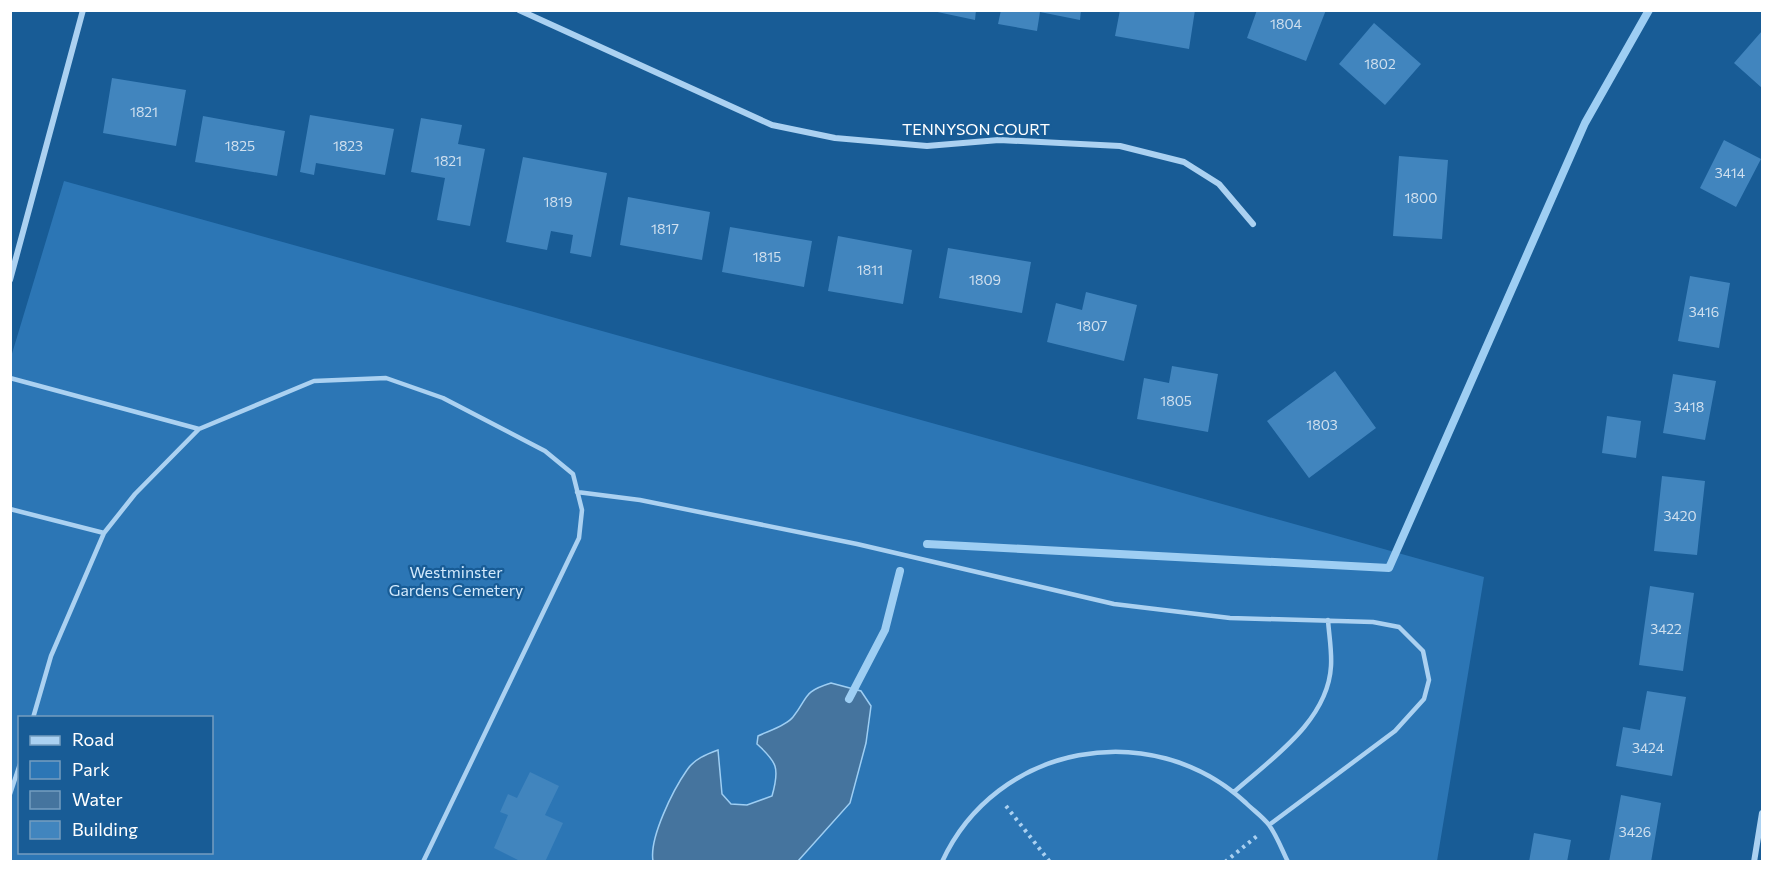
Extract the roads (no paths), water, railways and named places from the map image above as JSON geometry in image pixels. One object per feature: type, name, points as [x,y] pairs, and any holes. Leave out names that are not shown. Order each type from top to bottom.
[{"type":"street","points":[[10,280],[83,10]]},
{"type":"street","name":"TENNYSON COURT","points":[[519,10],[772,125],[835,138],[927,146],[999,140],[1120,146],[1184,162],[1218,184],[1253,224]]},
{"type":"street","points":[[1754,861],[1762,813]]},
{"type":"lane","points":[[10,378],[199,429]]},
{"type":"lane","points":[[33,716],[51,656],[104,533],[135,494],[199,429],[314,381],[386,378],[443,398],[545,451],[573,474],[582,510],[579,538],[423,861]]},
{"type":"lane","points":[[578,492],[640,500],[857,544],[1114,604],[1230,618],[1373,622],[1399,627],[1411,636],[1423,651],[1429,680],[1424,699],[1395,731],[1269,826]]},
{"type":"lane","points":[[10,509],[104,533]]},
{"type":"lane","points":[[1234,792],[1298,734],[1323,700],[1331,667],[1328,620]]},
{"type":"lane","points":[[942,861],[953,836],[995,791],[1048,761],[1108,750],[1169,757],[1224,783],[1269,826],[1288,861]]},
{"type":"lane","points":[[10,794],[18,770]]},
{"type":"water","points":[[831,683],[861,691],[871,706],[866,743],[850,803],[798,861],[653,861],[655,840],[663,814],[675,789],[693,763],[718,750],[722,794],[731,804],[747,805],[772,796],[776,779],[775,766],[757,744],[758,736],[786,723],[793,717],[810,692]]},
{"type":"waterway","points":[[927,544],[1389,568],[1585,123],[1649,10]]},
{"type":"waterway","points":[[849,699],[885,630],[900,571]]},
{"type":"park label","name":"Westminster Gardens Cemetery","points":[[456,581]]}]
